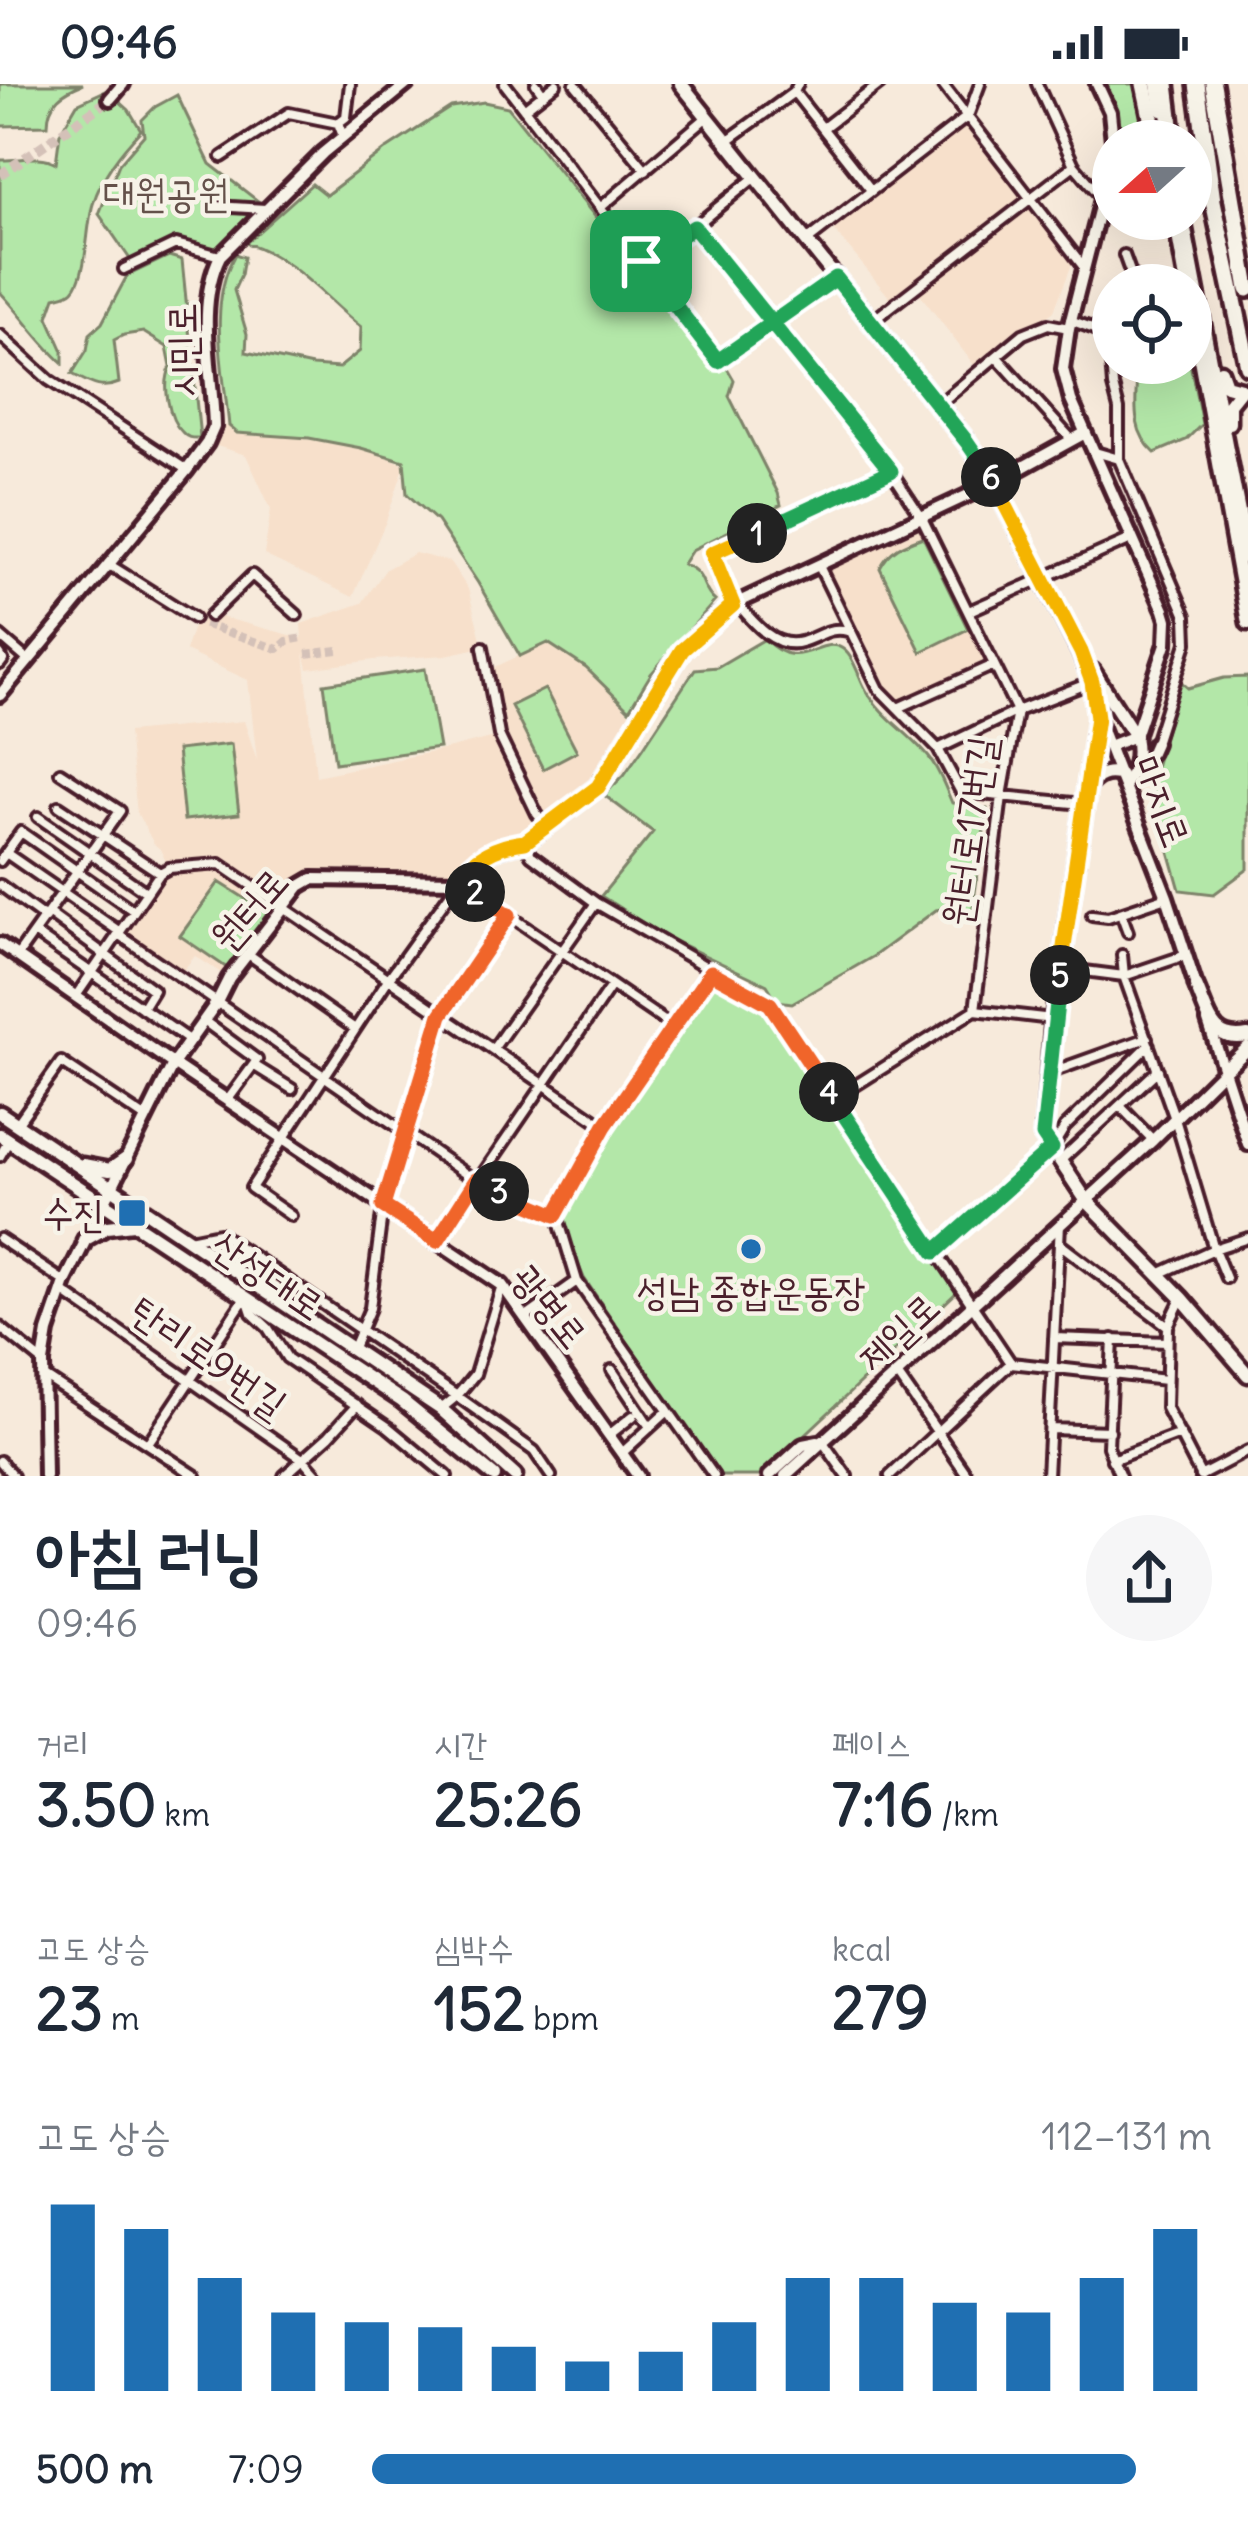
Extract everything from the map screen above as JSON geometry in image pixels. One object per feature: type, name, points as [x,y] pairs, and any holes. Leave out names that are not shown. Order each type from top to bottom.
[{"type":"highway","points":[[1154,84],[1160,120]]},
{"type":"highway","points":[[1197,84],[1213,201],[1248,366]]},
{"type":"highway","points":[[1213,84],[1248,289]]},
{"type":"main road","points":[[110,99],[123,84]]},
{"type":"main road","name":"시민로","points":[[0,695],[207,443],[214,428],[209,301],[212,272],[220,256],[343,136],[406,84]]},
{"type":"main road","points":[[681,84],[967,442],[994,483],[1081,652],[1135,736],[1144,746],[1155,743]]},
{"type":"main road","name":"마지로","points":[[1096,84],[1111,120]]},
{"type":"main road","name":"마지로","points":[[1092,234],[1063,369],[1070,400],[1153,586],[1168,632],[1135,736],[1109,746],[1167,897],[1248,1144]]},
{"type":"main road","points":[[1212,336],[1222,380],[1230,388],[1241,389],[1229,404],[1229,454]]},
{"type":"main road","points":[[1212,377],[1248,559]]},
{"type":"main road","points":[[1209,384],[1248,622]]},
{"type":"main road","points":[[459,881],[484,855],[525,842],[598,787],[682,650],[735,604],[994,483],[1085,433]]},
{"type":"main road","points":[[1081,652],[1109,746]]},
{"type":"main road","points":[[1097,717],[1060,968],[1043,1135],[1086,1200],[1182,1298],[1248,1375]]},
{"type":"main road","points":[[1135,736],[1135,769]]},
{"type":"main road","points":[[1086,788],[1112,772],[1122,781],[1155,743]]},
{"type":"main road","name":"원터로","points":[[45,1476],[43,1368],[48,1332],[64,1286],[173,1064],[229,978],[300,886],[312,879],[459,881]]},
{"type":"main road","name":"광명로","points":[[0,944],[502,1285],[638,1476]]},
{"type":"main road","points":[[1196,986],[1218,1033],[1228,1038],[1248,1036]]},
{"type":"main road","points":[[1225,1069],[1248,1048]]},
{"type":"main road","name":"제일로","points":[[822,1441],[1225,1069]]},
{"type":"main road","name":"산성대로","points":[[0,1113],[441,1409],[515,1476]]},
{"type":"main road","name":"산성대로","points":[[4,1138],[402,1401],[494,1476]]},
{"type":"main road","points":[[73,1162],[110,1170],[125,1160]]},
{"type":"main road","points":[[84,1240],[106,1227],[137,1224]]},
{"type":"main road","points":[[769,1476],[803,1445],[822,1441]]},
{"type":"main road","points":[[790,1476],[812,1460],[822,1441]]},
{"type":"street","points":[[222,158],[289,113],[338,123],[346,117],[350,84]]},
{"type":"street","points":[[505,84],[718,361],[836,278]]},
{"type":"street","points":[[536,84],[544,94]]},
{"type":"street","points":[[524,109],[556,84]]},
{"type":"street","points":[[575,84],[646,170]]},
{"type":"street","points":[[823,128],[880,84]]},
{"type":"street","points":[[941,84],[1083,266]]},
{"type":"street","points":[[806,241],[968,116],[980,84]]},
{"type":"street","points":[[1036,84],[1074,164],[1092,186]]},
{"type":"street","points":[[728,141],[796,88],[871,190]]},
{"type":"street","points":[[600,208],[707,117]]},
{"type":"street","points":[[338,123],[343,136]]},
{"type":"street","points":[[871,322],[1074,164]]},
{"type":"street","points":[[641,261],[694,227],[755,177]]},
{"type":"street","points":[[214,206],[265,209]]},
{"type":"street","name":"원터로17번길","points":[[694,227],[891,471],[922,518],[1017,711],[974,1010]]},
{"type":"street","points":[[124,269],[176,244],[220,256]]},
{"type":"street","points":[[1124,255],[1127,264]]},
{"type":"street","points":[[938,405],[1023,334],[1048,324],[1092,330]]},
{"type":"street","points":[[0,335],[49,380],[187,470]]},
{"type":"street","points":[[0,357],[10,345]]},
{"type":"street","points":[[997,356],[1072,440]]},
{"type":"street","points":[[1113,384],[1119,409],[1119,459],[1186,616],[1187,643],[1155,743]]},
{"type":"street","points":[[1095,452],[1119,459]]},
{"type":"street","points":[[849,631],[834,628],[798,644],[781,641],[754,624],[735,604],[712,553],[891,471]]},
{"type":"street","points":[[969,611],[1131,538]]},
{"type":"street","points":[[108,564],[194,618]]},
{"type":"street","points":[[819,566],[879,689],[938,749],[961,792],[1083,804]]},
{"type":"street","points":[[210,616],[252,575],[297,615]]},
{"type":"street","points":[[1153,586],[1171,578]]},
{"type":"street","points":[[0,636],[29,661]]},
{"type":"street","points":[[483,647],[499,735],[547,826]]},
{"type":"street","name":"원터로17번길","points":[[898,708],[994,665]]},
{"type":"street","points":[[938,749],[1092,682]]},
{"type":"street","points":[[17,956],[120,812],[60,772]]},
{"type":"street","points":[[59,806],[160,873]]},
{"type":"street","points":[[38,817],[146,892]]},
{"type":"street","points":[[134,911],[21,832],[3,857],[62,892],[476,1180],[556,1215]]},
{"type":"street","points":[[525,842],[531,855],[596,903],[770,1004],[1011,1363],[1166,1380]]},
{"type":"street","points":[[76,998],[160,873],[169,868],[220,864],[605,1126]]},
{"type":"street","points":[[291,1216],[251,1189],[323,1075],[459,881],[673,1028]]},
{"type":"street","points":[[0,885],[153,990],[142,1008]]},
{"type":"street","points":[[1092,915],[1108,917],[1167,897]]},
{"type":"street","points":[[494,1049],[596,903]]},
{"type":"street","points":[[1121,913],[1128,932]]},
{"type":"street","points":[[383,1206],[441,1015],[509,915]]},
{"type":"street","points":[[34,933],[190,1041]]},
{"type":"street","points":[[248,954],[355,1029]]},
{"type":"street","points":[[1060,968],[1124,976],[1186,955]]},
{"type":"street","points":[[1122,956],[1124,976],[1226,1278]]},
{"type":"street","points":[[711,972],[605,1126],[556,1215],[577,1281],[714,1476]]},
{"type":"street","points":[[437,1241],[611,986]]},
{"type":"street","points":[[834,1099],[974,1010],[1054,1019]]},
{"type":"street","points":[[204,1021],[256,1057],[255,1066],[227,1101]]},
{"type":"street","points":[[1049,1073],[1148,1041]]},
{"type":"street","points":[[1056,1154],[1064,1127],[1148,1041]]},
{"type":"street","points":[[16,1124],[61,1062],[146,1118]]},
{"type":"street","points":[[255,1066],[292,1089]]},
{"type":"street","points":[[935,1252],[1120,1106],[1158,1070]]},
{"type":"street","points":[[1120,1106],[1153,1140]]},
{"type":"street","points":[[0,1156],[4,1138]]},
{"type":"street","name":"산성대로","points":[[352,1350],[370,1309],[383,1206]]},
{"type":"street","points":[[1047,1476],[1060,1222]]},
{"type":"street","points":[[187,1240],[219,1233],[534,1451],[551,1476]]},
{"type":"street","points":[[1159,1274],[1248,1238]]},
{"type":"street","name":"탄리로9번길","points":[[0,1239],[304,1460],[318,1476]]},
{"type":"street","points":[[1060,1244],[1168,1326]]},
{"type":"street","points":[[525,1318],[577,1281]]},
{"type":"street","points":[[441,1409],[475,1374],[502,1285]]},
{"type":"street","points":[[148,1443],[246,1297]]},
{"type":"street","points":[[246,1297],[252,1313],[268,1328],[286,1358],[357,1405],[447,1476]]},
{"type":"street","points":[[1182,1298],[1168,1326],[1166,1408],[1201,1476],[1248,1451]]},
{"type":"street","points":[[0,1327],[43,1368],[196,1476]]},
{"type":"street","points":[[1054,1338],[1167,1342]]},
{"type":"street","points":[[1113,1339],[1108,1447],[1120,1476]]},
{"type":"street","points":[[890,1476],[1011,1363]]},
{"type":"street","points":[[612,1370],[650,1427]]},
{"type":"street","points":[[897,1374],[968,1476]]},
{"type":"street","points":[[284,1476],[357,1405]]},
{"type":"street","points":[[622,1453],[668,1411]]},
{"type":"street","points":[[609,1435],[633,1416]]},
{"type":"street","points":[[1050,1429],[1109,1432]]},
{"type":"street","points":[[1112,1460],[1180,1434]]},
{"type":"street","points":[[822,1441],[847,1476]]},
{"type":"street","points":[[0,1461],[13,1476]]},
{"type":"shaded area","points":[[968,116],[1075,256],[1054,311],[977,369],[916,289],[895,304],[829,224]]},
{"type":"shaded area","points":[[229,426],[254,436],[275,434],[361,448],[405,464],[353,597],[264,555],[271,509],[246,455],[207,443],[214,427]]},
{"type":"shaded area","points":[[922,518],[994,665],[898,708],[879,689],[819,566]]},
{"type":"shaded area","points":[[415,553],[450,562],[468,589],[483,647],[308,669],[304,652],[316,776],[498,736],[489,670],[548,642],[586,668],[638,722],[597,787],[525,843],[484,855],[455,881],[309,880],[284,908],[220,864],[169,868],[137,813],[128,732],[244,721],[257,760],[248,680],[185,651],[198,611],[302,638],[301,624],[362,603],[386,569]]},
{"type":"shaded area","points":[[170,870],[223,871],[281,908],[229,978],[195,956],[180,974],[124,934]]},
{"type":"green space","points":[[0,84],[83,84],[58,98],[48,125],[0,126]]},
{"type":"green space","points":[[1101,84],[1135,84],[1143,120],[1117,120]]},
{"type":"green space","points":[[107,90],[129,110],[141,130],[101,183],[78,283],[69,293],[55,297],[48,317],[63,351],[63,363],[0,292],[0,160],[36,158],[56,163],[60,133],[77,104]]},
{"type":"green space","name":"대원공원","points":[[177,95],[210,164],[267,208],[209,259],[176,247],[132,262],[99,214],[119,164],[144,135],[142,120]]},
{"type":"green space","points":[[484,102],[508,107],[713,365],[724,363],[734,380],[729,396],[781,505],[692,550],[683,564],[700,576],[715,601],[651,674],[629,710],[586,668],[548,643],[520,656],[437,521],[407,494],[404,461],[309,438],[237,433],[229,426],[219,316],[226,274],[235,254],[244,257],[234,290],[247,334],[246,352],[339,368],[360,351],[361,327],[293,268],[246,243],[312,184],[326,195],[451,107]]},
{"type":"green space","points":[[169,256],[182,260],[200,438],[188,437],[173,419],[167,347],[143,332],[114,340],[119,383],[101,386],[72,374],[87,350],[90,334],[102,323],[127,276]]},
{"type":"green space","points":[[1136,384],[1194,384],[1202,424],[1186,440],[1155,453],[1137,422]]},
{"type":"green space","points":[[923,537],[968,629],[921,652],[880,568],[898,548]]},
{"type":"green space","points":[[765,639],[788,654],[834,645],[843,649],[872,700],[931,760],[952,803],[987,809],[972,914],[958,906],[936,910],[874,956],[792,1003],[777,1001],[767,985],[664,936],[601,896],[653,832],[604,795],[624,775],[695,669],[717,667]]},
{"type":"green space","points":[[425,669],[439,748],[335,763],[324,684]]},
{"type":"green space","points":[[1248,677],[1248,869],[1214,894],[1180,890],[1150,784],[1180,681],[1188,688]]},
{"type":"green space","points":[[545,689],[577,751],[543,769],[511,706]]},
{"type":"green space","points":[[231,744],[239,814],[184,820],[177,750]]},
{"type":"green space","points":[[219,882],[268,913],[227,968],[180,936]]},
{"type":"green space","name":"성남 종합운동장","points":[[713,976],[770,1004],[958,1291],[761,1476],[719,1476],[584,1278],[560,1220],[612,1126]]},
{"type":"tunnel","points":[[0,175],[110,99]]},
{"type":"tunnel","points":[[194,618],[278,649],[287,641],[303,638]]},
{"type":"tunnel","points":[[306,654],[338,650]]},
{"type":"place","name":"수진","points":[[132,1213]]},
{"type":"place","name":"성남 종합운동장","points":[[751,1249]]},
{"type":"route","points":[[641,261],[694,227],[772,325],[891,471],[712,553],[733,605],[682,650],[598,787],[525,842],[484,855],[461,874],[459,881],[509,915],[441,1015],[383,1206],[437,1241],[476,1180],[556,1215],[605,1126],[711,972],[770,1004],[935,1252],[1052,1148],[1043,1135],[1060,968],[1097,717],[1092,682],[994,483],[967,442],[836,278],[772,325],[718,361],[641,261]]}]
